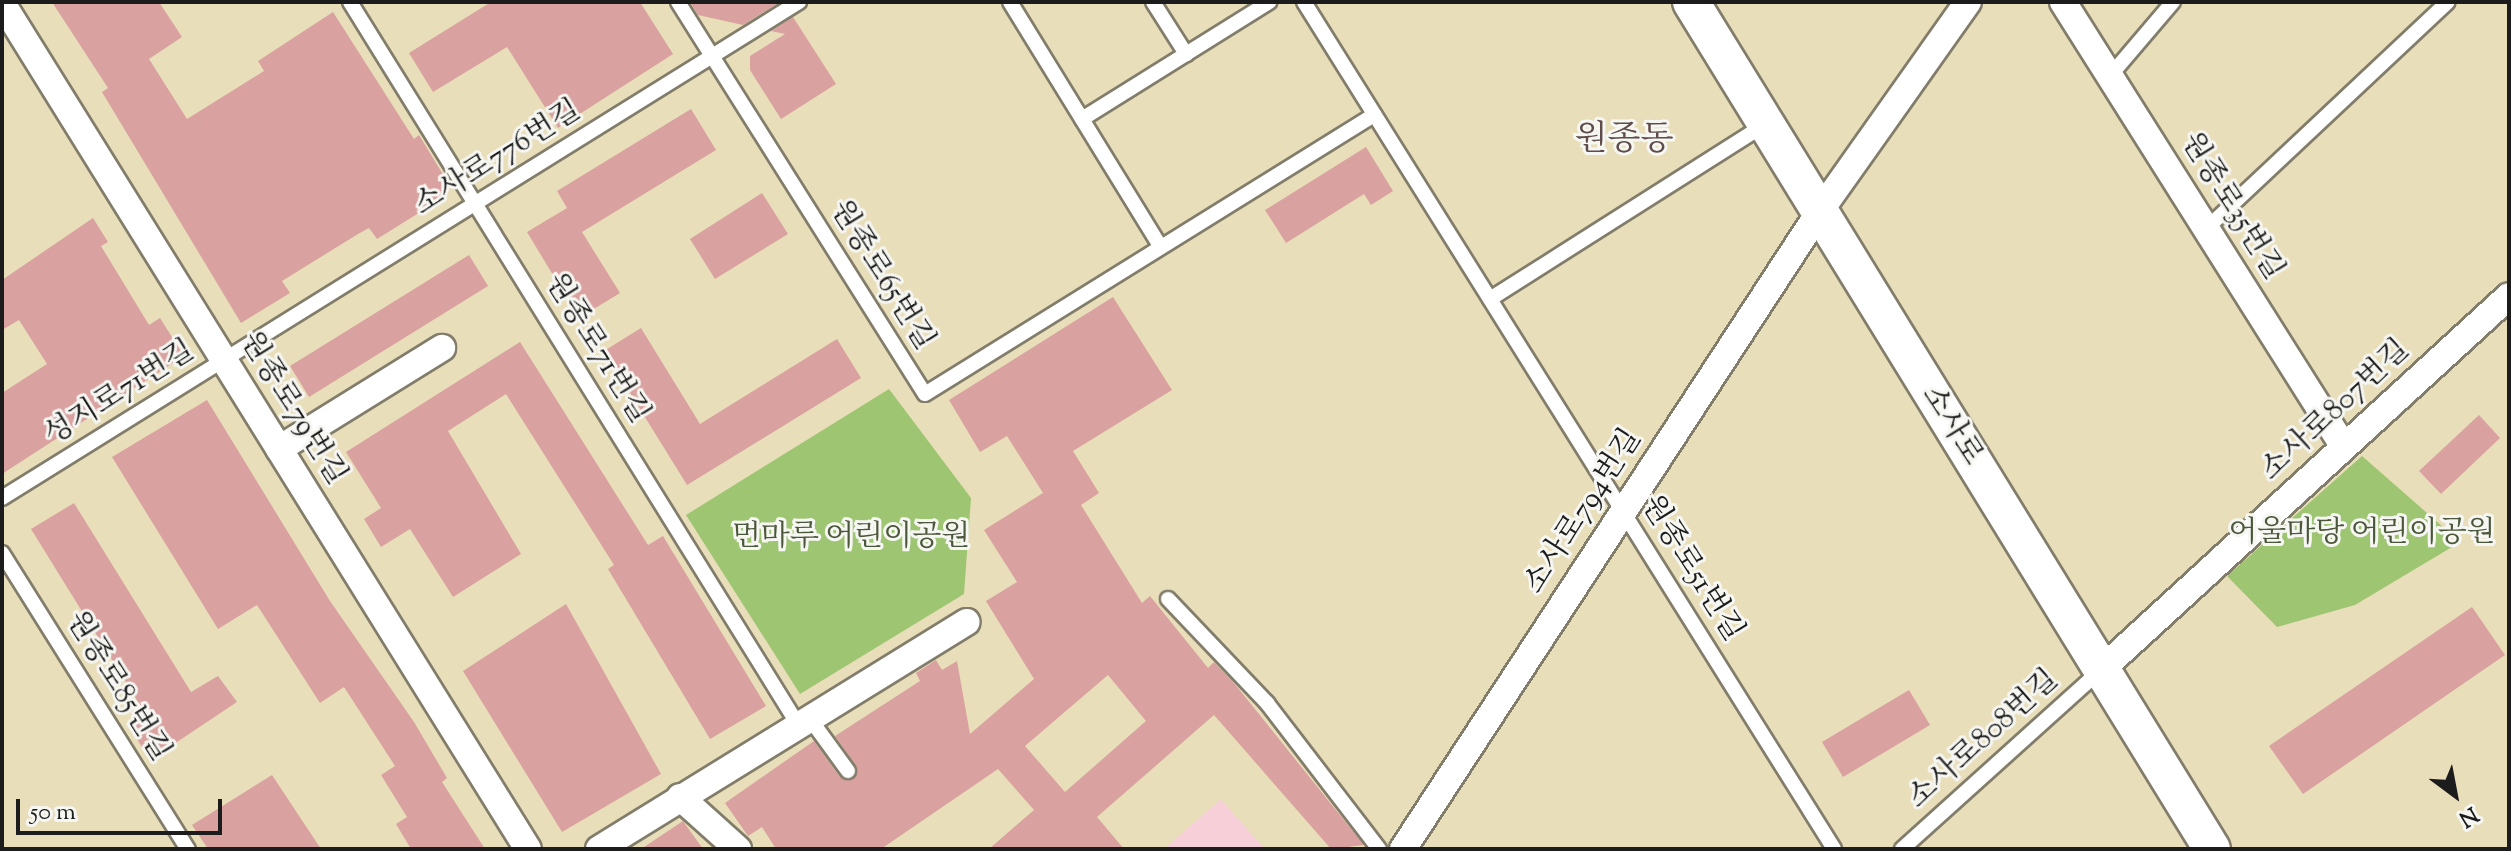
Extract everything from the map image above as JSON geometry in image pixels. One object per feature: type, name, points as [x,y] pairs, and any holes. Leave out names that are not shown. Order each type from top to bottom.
[{"type":"street","name":"소사로","points":[[1691,2],[2212,849]]},
{"type":"street","name":"소사로794번길","points":[[1403,849],[1820,211],[1968,2]]},
{"type":"street","name":"원종로35번길","points":[[2063,2],[2344,447]]},
{"type":"street","name":"원종로79번길","points":[[2,3],[528,849]]},
{"type":"street","name":"소사로807번길","points":[[2101,670],[2509,296]]},
{"type":"street","points":[[279,449],[442,348]]},
{"type":"street","points":[[599,849],[803,719],[966,622]]},
{"type":"street","points":[[680,797],[738,849]]},
{"type":"lane","name":"원종로71번길","points":[[350,2],[803,719],[848,771]]},
{"type":"lane","name":"원종로65번길","points":[[678,2],[925,394],[1160,246]]},
{"type":"lane","name":"소사로776번길","points":[[224,360],[799,2]]},
{"type":"lane","points":[[1010,2],[1160,246],[1374,115]]},
{"type":"lane","points":[[1153,2],[1186,54]]},
{"type":"lane","points":[[1082,119],[1269,2]]},
{"type":"lane","name":"원종로51번길","points":[[1304,2],[1834,849]]},
{"type":"lane","points":[[2110,76],[2173,2]]},
{"type":"lane","points":[[2207,228],[2448,2]]},
{"type":"lane","points":[[1490,299],[1766,124]]},
{"type":"lane","name":"성지로71번길","points":[[2,498],[224,360]]},
{"type":"lane","name":"원종로85번길","points":[[2,553],[188,849]]},
{"type":"lane","points":[[1168,599],[1267,703],[1379,849]]},
{"type":"lane","name":"소사로808번길","points":[[1902,849],[2101,670]]},
{"type":"shaded area","points":[[1220,800],[1265,849],[1164,849]]},
{"type":"green space","name":"먼마루 어린이공원","points":[[889,389],[971,498],[964,594],[800,694],[686,515]]},
{"type":"green space","name":"어울마당 어린이공원","points":[[2362,456],[2443,527],[2452,547],[2355,605],[2277,627],[2227,576]]},
{"type":"building","points":[[52,2],[159,2],[182,37],[149,59],[187,119],[264,71],[258,61],[333,12],[414,139],[419,135],[447,181],[446,196],[377,239],[369,228],[282,281],[290,293],[241,323],[102,92],[108,88]]},
{"type":"building","points":[[491,2],[640,2],[673,54],[558,128],[507,47],[433,92],[409,53]]},
{"type":"building","points":[[690,2],[780,2],[743,25],[698,15]]},
{"type":"building","points":[[793,17],[836,84],[781,119],[750,70],[750,56],[785,34],[771,31]]},
{"type":"building","points":[[691,109],[716,150],[582,232],[620,293],[579,318],[527,232],[567,208],[557,191]]},
{"type":"building","points":[[1366,147],[1393,191],[1371,205],[1364,194],[1286,243],[1265,210]]},
{"type":"building","points":[[762,193],[788,234],[715,279],[690,239]]},
{"type":"building","points":[[93,218],[108,242],[101,246],[149,325],[160,318],[184,356],[2,474],[2,393],[47,364],[19,320],[2,330],[2,280]]},
{"type":"building","points":[[469,255],[488,286],[309,397],[290,366]]},
{"type":"building","points":[[1113,297],[1172,390],[1073,451],[1099,493],[1081,505],[1142,603],[1150,596],[1208,668],[1214,662],[1234,683],[1364,845],[1331,849],[1214,715],[1097,817],[1124,849],[989,849],[1034,810],[998,769],[881,849],[776,849],[762,827],[748,836],[725,803],[814,741],[840,777],[853,779],[856,766],[835,736],[920,681],[916,673],[936,660],[942,670],[957,661],[970,734],[1034,679],[986,601],[1017,582],[984,530],[1043,493],[1007,436],[980,452],[949,400]],"holes":[[[1108,675],[1146,721],[1065,792],[1025,746]]]},
{"type":"building","points":[[641,328],[700,424],[837,339],[861,378],[687,485],[604,351]]},
{"type":"building","points":[[520,342],[648,545],[663,536],[766,706],[710,739],[608,569],[614,565],[506,394],[448,431],[521,554],[453,597],[410,529],[381,547],[364,519],[381,508],[346,452]]},
{"type":"building","points":[[207,400],[330,601],[414,722],[447,778],[442,782],[485,849],[411,849],[396,824],[407,817],[381,775],[395,766],[344,687],[320,703],[257,605],[218,629],[112,457]]},
{"type":"building","points":[[2479,415],[2500,438],[2441,494],[2419,471]]},
{"type":"building","points":[[74,503],[191,692],[218,676],[237,702],[150,760],[130,728],[148,718],[31,529]]},
{"type":"building","points":[[566,604],[661,774],[562,832],[463,671]]},
{"type":"building","points":[[2472,607],[2505,655],[2303,794],[2269,746]]},
{"type":"building","points":[[1909,690],[1930,725],[1843,777],[1822,742]]},
{"type":"building","points":[[272,775],[321,849],[208,849],[192,825]]},
{"type":"building","points":[[683,821],[703,849],[641,849]]},
{"type":"district","name":"원종동","points":[[1624,141]]}]
